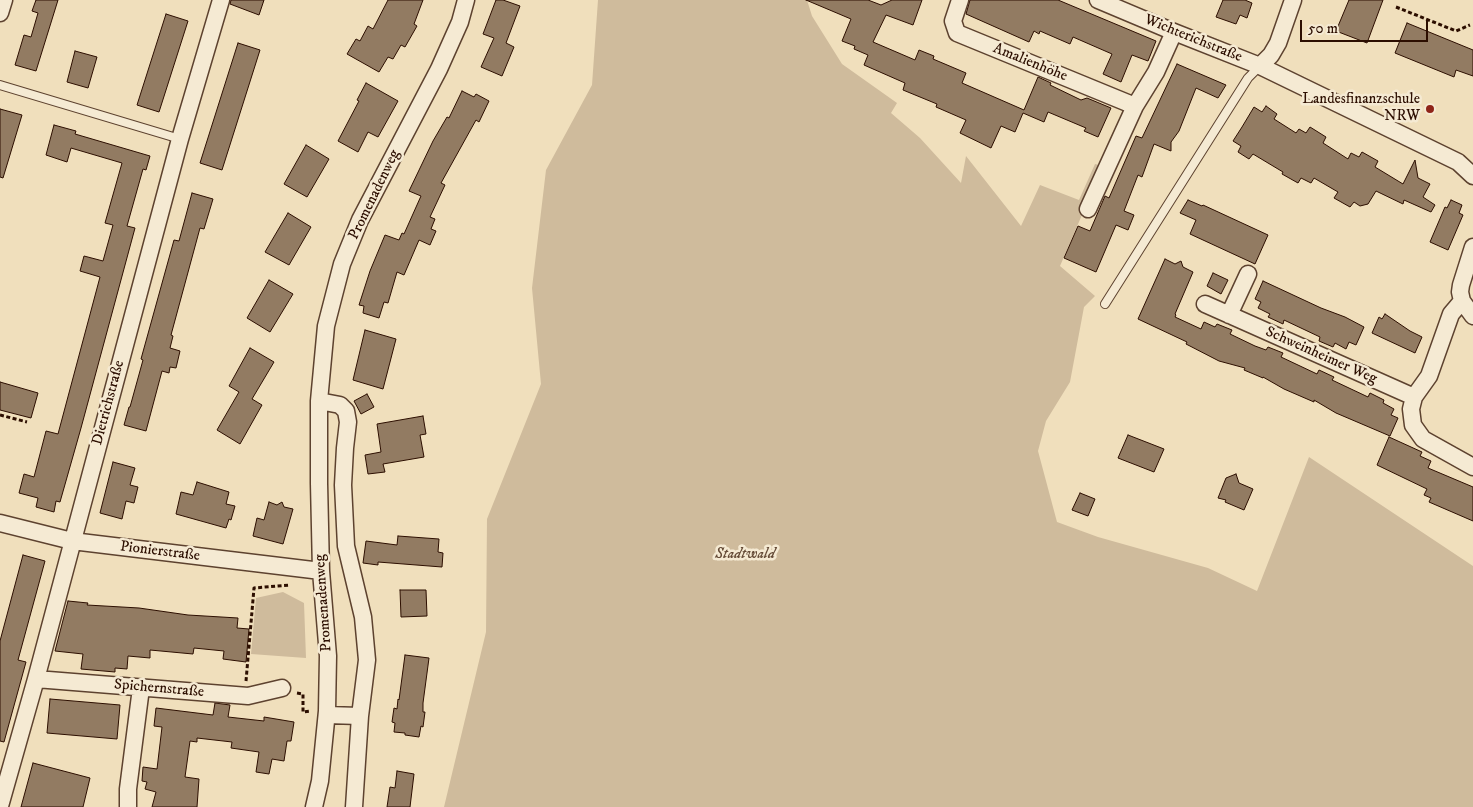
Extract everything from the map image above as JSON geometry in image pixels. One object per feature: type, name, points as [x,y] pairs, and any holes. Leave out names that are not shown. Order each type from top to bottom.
[{"type":"street","points":[[0,13],[4,0]]},
{"type":"street","name":"Dietrichstraße","points":[[0,806],[36,679],[180,139],[222,0]]},
{"type":"street","name":"Promenadenweg","points":[[314,807],[320,781],[327,713],[328,656],[321,571],[318,483],[319,401],[326,326],[342,264],[360,220],[439,69],[460,22],[466,0]]},
{"type":"street","name":"Amalienhöhe","points":[[960,0],[953,21],[957,33],[1135,106]]},
{"type":"street","name":"Wichterichstraße","points":[[1098,0],[1260,66],[1458,162],[1473,176]]},
{"type":"street","points":[[1260,66],[1271,55],[1278,43],[1293,0]]},
{"type":"street","points":[[1088,209],[1135,106],[1156,72],[1174,32]]},
{"type":"street","points":[[1473,247],[1461,285],[1462,301],[1473,316]]},
{"type":"street","points":[[1229,315],[1248,274]]},
{"type":"street","points":[[1462,301],[1451,314],[1429,376],[1414,397],[1411,409],[1413,425],[1418,433],[1428,442],[1473,467]]},
{"type":"street","name":"Schweinheimer Weg","points":[[1205,304],[1414,397]]},
{"type":"street","name":"Promenadenweg","points":[[319,401],[340,405],[346,411],[348,422],[343,485],[346,546],[363,617],[367,660],[360,716],[354,807]]},
{"type":"street","name":"Pionierstraße","points":[[0,523],[72,541],[321,571]]},
{"type":"street","name":"Spichernstraße","points":[[36,679],[248,696],[282,688]]},
{"type":"street","points":[[128,807],[128,789],[141,688]]},
{"type":"street","points":[[327,713],[360,716]]},
{"type":"lane","points":[[1105,304],[1248,78],[1260,66]]},
{"type":"lane","points":[[0,85],[180,139]]},
{"type":"path","points":[[1396,8],[1456,31],[1470,25]]},
{"type":"path","points":[[0,414],[27,422]]},
{"type":"path","points":[[248,696],[246,683],[254,588],[304,584],[304,569]]},
{"type":"path","points":[[282,688],[303,694],[303,712],[327,713]]},
{"type":"green space","name":"Stadtwald","points":[[598,0],[807,0],[812,16],[842,64],[897,103],[891,113],[920,138],[961,183],[966,156],[1021,226],[1040,185],[1079,200],[1095,164],[1103,166],[1060,266],[1095,296],[1084,307],[1070,382],[1046,421],[1038,451],[1057,522],[1098,537],[1208,568],[1257,591],[1309,457],[1473,566],[1473,807],[444,807],[486,632],[487,519],[541,384],[532,288],[546,170],[592,85]]},
{"type":"green space","points":[[283,592],[304,603],[306,658],[251,654],[256,598]]},
{"type":"building","points":[[36,0],[58,0],[36,71],[15,65],[24,35],[31,37],[38,13],[32,11]]},
{"type":"building","points":[[231,0],[264,0],[259,15],[230,4]]},
{"type":"building","points":[[388,0],[423,0],[414,24],[417,26],[405,47],[401,45],[393,59],[388,57],[379,72],[347,54],[356,39],[360,41],[368,26],[373,29]]},
{"type":"building","points":[[496,0],[503,0],[520,6],[506,43],[514,47],[502,76],[481,67],[494,38],[483,34]]},
{"type":"building","points":[[806,0],[868,0],[881,5],[892,0],[922,0],[913,25],[886,15],[873,42],[915,60],[919,50],[934,56],[933,59],[966,73],[962,83],[1024,110],[1038,77],[1081,100],[1087,98],[1111,108],[1098,137],[1084,131],[1086,128],[1048,112],[1044,122],[1023,113],[1015,132],[1001,126],[991,148],[960,133],[966,120],[936,107],[937,104],[903,90],[905,83],[864,65],[868,55],[854,49],[855,46],[842,41],[851,19]]},
{"type":"building","points":[[970,0],[1058,0],[1156,41],[1148,61],[1132,55],[1121,82],[1103,74],[1112,54],[1073,37],[1070,44],[1040,31],[1039,34],[1034,31],[1029,42],[966,14]]},
{"type":"building","points":[[1223,0],[1245,0],[1252,3],[1247,18],[1240,15],[1236,24],[1216,17]]},
{"type":"building","points":[[1349,0],[1383,0],[1367,43],[1336,31]]},
{"type":"building","points":[[166,14],[188,21],[159,112],[137,105]]},
{"type":"building","points":[[1407,23],[1473,50],[1473,76],[1456,70],[1454,77],[1395,53]]},
{"type":"building","points":[[238,43],[260,50],[222,170],[200,163]]},
{"type":"building","points":[[75,51],[97,57],[88,88],[67,82]]},
{"type":"building","points":[[1177,64],[1226,85],[1218,98],[1196,88],[1179,131],[1171,142],[1171,151],[1154,144],[1142,177],[1138,175],[1124,211],[1134,215],[1128,230],[1116,225],[1096,272],[1064,258],[1078,226],[1090,231],[1105,196],[1109,198],[1136,136],[1142,138]]},
{"type":"building","points":[[366,83],[398,101],[378,137],[368,132],[358,152],[338,141],[359,101],[357,100]]},
{"type":"building","points":[[462,91],[474,97],[476,94],[489,101],[479,122],[476,120],[441,183],[445,185],[430,217],[435,219],[431,229],[436,231],[430,245],[419,240],[404,275],[397,272],[388,303],[384,302],[379,318],[363,313],[364,306],[359,305],[370,271],[385,235],[399,240],[402,233],[404,234],[421,196],[409,191],[433,141],[447,117],[449,118]]},
{"type":"building","points":[[1266,106],[1277,114],[1274,119],[1296,133],[1299,129],[1306,133],[1310,127],[1326,137],[1323,143],[1348,159],[1351,153],[1359,157],[1362,152],[1378,161],[1375,167],[1403,184],[1415,160],[1418,178],[1430,184],[1423,197],[1435,205],[1431,212],[1404,200],[1403,204],[1376,191],[1368,204],[1360,206],[1354,202],[1350,207],[1334,198],[1338,192],[1314,178],[1311,183],[1301,178],[1298,183],[1253,154],[1249,159],[1238,152],[1241,146],[1233,141],[1254,107],[1262,112]]},
{"type":"building","points":[[0,109],[22,115],[3,178],[0,177]]},
{"type":"building","points":[[54,125],[76,131],[75,134],[150,156],[146,170],[143,169],[127,226],[135,228],[60,502],[56,501],[54,512],[36,507],[38,498],[19,493],[24,474],[34,477],[46,431],[58,434],[100,277],[80,271],[84,256],[103,261],[113,225],[105,223],[122,163],[71,148],[67,162],[46,155]]},
{"type":"building","points":[[306,145],[329,159],[307,197],[284,184]]},
{"type":"building","points":[[192,193],[213,199],[204,229],[200,228],[171,335],[173,336],[170,348],[180,351],[176,368],[170,367],[169,373],[162,371],[146,431],[124,425],[174,240],[179,241]]},
{"type":"building","points":[[1188,200],[1268,235],[1255,264],[1190,234],[1196,220],[1180,213]]},
{"type":"building","points":[[1451,200],[1462,205],[1459,213],[1463,215],[1448,250],[1430,242],[1445,207],[1447,208]]},
{"type":"building","points":[[288,213],[311,227],[289,265],[265,252]]},
{"type":"building","points":[[1165,259],[1175,264],[1181,261],[1183,267],[1193,272],[1175,317],[1201,329],[1204,322],[1215,327],[1217,324],[1232,330],[1230,334],[1255,346],[1266,350],[1268,347],[1283,353],[1281,357],[1317,374],[1319,370],[1334,377],[1332,380],[1368,397],[1370,393],[1384,400],[1383,403],[1394,409],[1391,415],[1398,418],[1390,436],[1336,413],[1314,400],[1314,402],[1284,389],[1263,377],[1244,370],[1245,368],[1219,361],[1186,344],[1187,342],[1138,319]]},
{"type":"building","points":[[1213,273],[1228,280],[1221,294],[1207,286]]},
{"type":"building","points":[[269,280],[293,294],[270,332],[247,318]]},
{"type":"building","points":[[1263,281],[1364,327],[1356,345],[1349,342],[1346,349],[1335,343],[1333,347],[1319,341],[1320,337],[1284,320],[1283,324],[1268,317],[1270,314],[1258,308],[1261,302],[1255,299]]},
{"type":"building","points":[[1385,314],[1422,337],[1415,353],[1372,333],[1379,317],[1382,319]]},
{"type":"building","points":[[365,330],[396,339],[383,389],[353,380]]},
{"type":"building","points":[[250,348],[274,362],[252,399],[262,405],[240,444],[217,430],[239,392],[229,386]]},
{"type":"building","points":[[0,382],[38,393],[31,418],[0,410]]},
{"type":"building","points":[[367,394],[374,407],[361,414],[354,401]]},
{"type":"building","points":[[423,416],[426,434],[420,435],[424,457],[383,464],[385,472],[368,474],[365,455],[381,452],[377,424]]},
{"type":"building","points":[[1128,435],[1164,449],[1154,472],[1118,458]]},
{"type":"building","points":[[1389,437],[1422,452],[1420,456],[1431,461],[1428,468],[1473,487],[1473,521],[1429,502],[1431,498],[1424,495],[1427,489],[1377,465]]},
{"type":"building","points":[[113,462],[135,468],[130,485],[138,487],[134,503],[126,501],[122,519],[100,513]]},
{"type":"building","points":[[1236,474],[1239,483],[1253,489],[1244,510],[1225,502],[1226,500],[1218,498],[1226,478]]},
{"type":"building","points":[[197,482],[229,492],[226,504],[235,506],[231,520],[229,519],[226,528],[176,514],[181,492],[193,495]]},
{"type":"building","points":[[1080,493],[1095,499],[1088,516],[1072,510]]},
{"type":"building","points":[[269,502],[277,505],[282,502],[284,507],[293,509],[283,544],[253,536],[257,518],[264,520]]},
{"type":"building","points":[[398,536],[439,539],[438,552],[443,553],[442,567],[378,562],[378,565],[363,563],[366,541],[397,545]]},
{"type":"building","points":[[23,555],[45,561],[18,660],[26,662],[4,742],[0,741],[0,641]]},
{"type":"building","points":[[400,590],[426,590],[427,616],[401,617]]},
{"type":"building","points":[[68,601],[88,603],[87,605],[238,618],[237,628],[249,629],[246,662],[223,659],[224,651],[194,648],[193,654],[150,650],[150,658],[128,656],[127,669],[115,668],[115,672],[81,669],[83,654],[55,651]]},
{"type":"building","points":[[405,655],[429,658],[423,703],[423,712],[425,712],[423,727],[421,726],[419,737],[394,732],[395,723],[392,722],[394,708],[397,709],[399,700]]},
{"type":"building","points":[[50,699],[120,705],[117,739],[47,733]]},
{"type":"building","points":[[215,703],[230,705],[228,717],[264,721],[264,717],[294,722],[291,741],[287,741],[284,761],[272,759],[269,774],[256,772],[259,752],[231,748],[232,742],[197,738],[197,742],[190,741],[185,777],[199,779],[197,807],[152,807],[156,792],[145,789],[147,782],[142,781],[143,767],[157,769],[162,727],[154,726],[156,708],[213,715]]},
{"type":"building","points":[[33,763],[90,778],[83,807],[21,807]]},
{"type":"building","points":[[397,771],[414,774],[410,807],[387,807],[390,787],[395,788]]},
{"type":"place","name":"Landesfinanzschule NRW","points":[[1430,109]]}]
